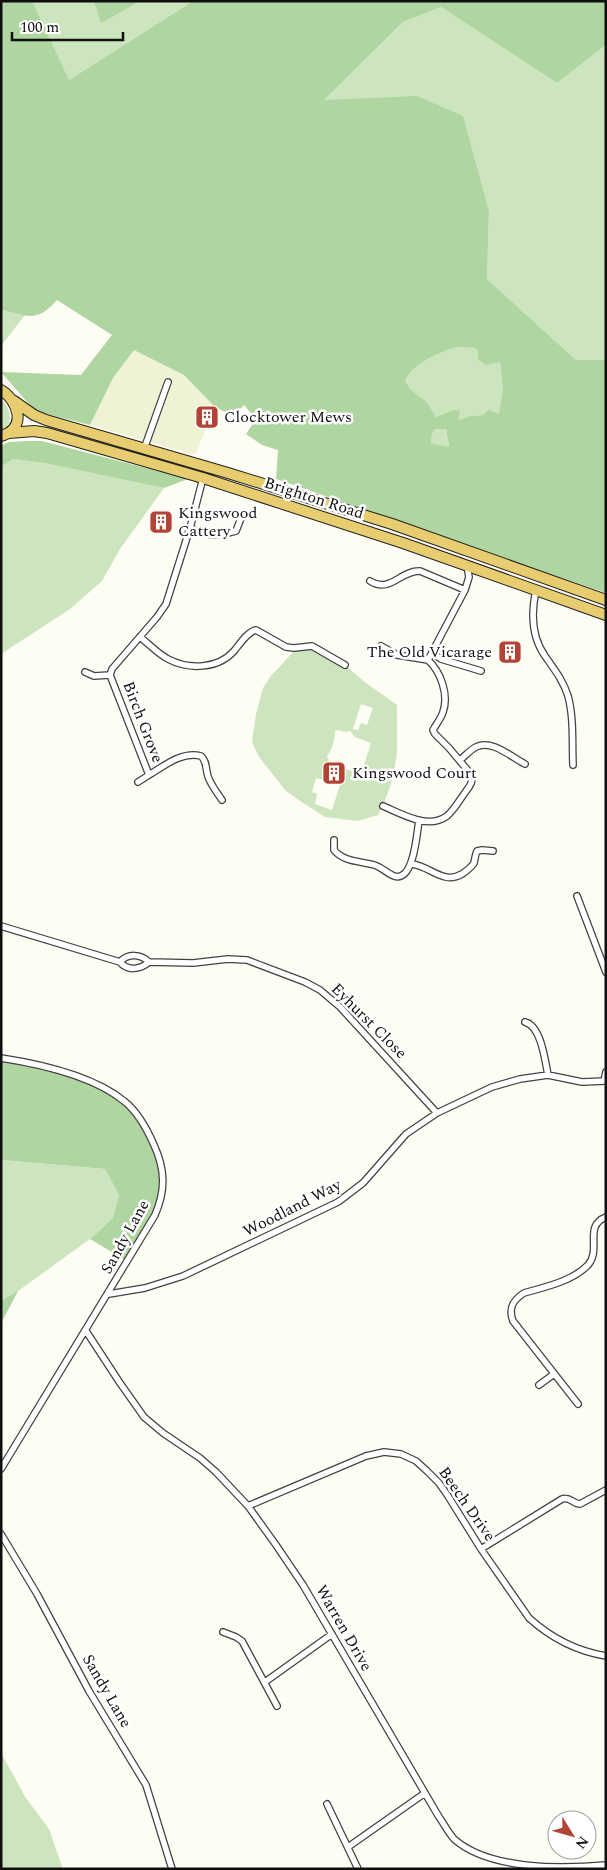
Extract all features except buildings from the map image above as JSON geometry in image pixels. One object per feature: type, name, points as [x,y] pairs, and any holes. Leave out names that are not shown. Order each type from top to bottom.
[{"type":"highway","name":"Brighton Road","points":[[1,390],[40,418],[392,524],[606,600]]},
{"type":"highway","points":[[5,435],[14,427],[18,419],[14,401]]},
{"type":"highway","name":"Brighton Road","points":[[5,435],[34,431],[47,433],[203,478],[467,565],[606,615]]},
{"type":"street","points":[[144,449],[168,382]]},
{"type":"street","name":"Birch Grove","points":[[203,478],[190,528],[166,604],[157,617],[112,668],[110,675],[149,775],[174,760],[189,755],[198,755],[204,758],[210,780],[222,800]]},
{"type":"street","points":[[190,528],[195,532],[222,535],[236,531],[241,518],[246,515]]},
{"type":"street","points":[[428,660],[465,590],[469,577],[467,565]]},
{"type":"street","points":[[370,581],[375,584],[386,585],[396,582],[412,572],[420,571],[465,590]]},
{"type":"street","points":[[536,590],[532,606],[534,632],[541,650],[562,680],[568,696],[571,712],[573,765]]},
{"type":"street","points":[[140,637],[168,659],[191,667],[208,666],[222,660],[232,654],[250,632],[256,630],[286,647],[312,646],[345,664]]},
{"type":"street","points":[[381,646],[397,655],[420,657],[428,660],[440,676],[445,702],[443,713],[433,730],[472,776],[472,783],[447,816],[432,822],[419,820],[383,806]]},
{"type":"street","points":[[432,653],[441,659],[481,671]]},
{"type":"street","points":[[85,672],[94,676],[110,675]]},
{"type":"street","points":[[460,760],[475,748],[487,745],[498,748],[525,764]]},
{"type":"street","points":[[138,782],[149,775]]},
{"type":"street","points":[[334,840],[334,850],[342,857],[375,865],[396,876],[402,876],[412,864],[419,820]]},
{"type":"street","points":[[412,864],[423,866],[441,876],[453,877],[470,868],[477,851],[493,851]]},
{"type":"street","points":[[577,896],[606,972]]},
{"type":"street","name":"Eyhurst Close","points":[[1,926],[120,962],[130,969],[140,968],[149,962]]},
{"type":"street","name":"Eyhurst Close","points":[[120,962],[122,959],[131,956],[140,957],[149,962],[193,963],[238,959],[247,960],[305,982],[320,990],[340,1007],[437,1113]]},
{"type":"street","points":[[525,1022],[531,1024],[537,1034],[542,1046],[548,1075]]},
{"type":"street","name":"Sandy Lane","points":[[1,1058],[40,1064],[100,1085],[123,1100],[131,1108],[153,1142],[160,1159],[164,1183],[162,1196],[155,1215],[109,1294],[1,1469]]},
{"type":"street","points":[[605,1082],[606,1072]]},
{"type":"street","name":"Woodland Way","points":[[109,1294],[146,1288],[183,1276],[338,1202],[363,1183],[406,1134],[437,1113],[492,1087],[520,1079],[548,1075],[582,1082],[605,1082]]},
{"type":"street","points":[[578,1404],[513,1321],[510,1314],[516,1299],[524,1293],[580,1272],[590,1263],[594,1255],[595,1225],[598,1220],[606,1217]]},
{"type":"street","name":"Warren Drive","points":[[86,1331],[144,1417],[162,1433],[206,1462],[248,1506],[276,1544],[303,1585],[439,1817],[454,1839],[474,1853],[497,1861],[522,1866],[567,1868],[606,1865]]},
{"type":"street","points":[[539,1385],[554,1374]]},
{"type":"street","name":"Beech Drive","points":[[248,1506],[366,1456],[384,1452],[401,1454],[416,1461],[439,1484],[529,1618],[540,1628],[565,1644],[578,1650],[606,1656]]},
{"type":"street","points":[[481,1549],[562,1499],[567,1498],[580,1504],[606,1490]]},
{"type":"street","name":"Sandy Lane","points":[[1,1534],[37,1594],[89,1691],[146,1785],[161,1828],[172,1869]]},
{"type":"street","points":[[223,1632],[236,1636],[242,1641],[277,1706]]},
{"type":"street","points":[[265,1682],[332,1634]]},
{"type":"street","points":[[348,1847],[425,1793]]},
{"type":"street","points":[[327,1804],[358,1869]]},
{"type":"green space","points":[[1,1],[32,1],[69,80],[193,1],[606,1],[606,45],[557,83],[441,7],[403,22],[324,100],[417,96],[463,116],[489,212],[487,279],[576,360],[606,360],[606,593],[276,479],[278,450],[262,445],[246,434],[256,419],[244,405],[233,416],[215,407],[184,375],[134,350],[113,378],[90,425],[35,411],[1,372],[81,375],[112,335],[57,300],[38,315],[25,316],[1,310]],"holes":[[[457,347],[475,348],[478,351],[478,359],[486,365],[500,362],[503,390],[499,414],[489,410],[483,415],[470,416],[458,420],[460,411],[453,410],[436,417],[427,402],[411,390],[405,381],[409,374],[427,359]],[[435,429],[446,429],[449,447],[431,443],[432,434]]]},
{"type":"green space","points":[[30,1],[94,1],[101,22],[140,1],[193,1],[69,80]]},
{"type":"green space","points":[[94,1],[140,1],[101,23]]},
{"type":"green space","points":[[441,7],[557,83],[606,45],[606,360],[576,360],[487,279],[489,212],[324,100],[403,22]]},
{"type":"green space","points":[[1,310],[25,315],[1,346]]},
{"type":"green space","points":[[457,347],[475,348],[500,362],[503,390],[500,414],[470,416],[458,420],[453,410],[436,417],[427,402],[411,390],[405,381],[409,374],[427,359]]},
{"type":"green space","points":[[134,349],[184,375],[215,407],[195,455],[90,425],[113,378]]},
{"type":"green space","points":[[1,400],[9,412],[10,421],[1,432]]},
{"type":"green space","points":[[435,429],[446,429],[449,447],[431,443],[432,434]]},
{"type":"green space","points":[[42,441],[188,479],[164,488],[44,463],[13,459],[1,467],[1,446],[9,442]]},
{"type":"green space","points":[[13,459],[44,463],[164,488],[120,549],[102,581],[70,609],[1,654],[1,467]]},
{"type":"green space","points":[[312,646],[345,665],[397,705],[397,752],[393,778],[378,815],[358,821],[325,817],[285,790],[259,757],[252,742],[256,714],[263,688],[271,676],[295,650]],"holes":[[[361,704],[373,708],[367,725],[361,723],[358,730],[353,729]],[[335,731],[350,731],[355,737],[371,743],[361,774],[345,769],[332,810],[315,804],[317,794],[312,792],[316,778],[323,780],[329,760],[327,757],[333,744]]]},
{"type":"green space","points":[[1,1059],[40,1064],[100,1085],[131,1108],[161,1159],[162,1196],[127,1261],[90,1239],[113,1218],[119,1195],[105,1169],[1,1160]]},
{"type":"green space","points":[[1,1160],[105,1169],[119,1195],[113,1218],[90,1239],[18,1291],[1,1323]]},
{"type":"green space","points":[[18,1291],[1,1323],[1,1301]]},
{"type":"green space","points":[[1,1753],[26,1798],[49,1829],[63,1869],[1,1869]]},
{"type":"place","name":"Clocktower Mews","points":[[207,417]]},
{"type":"place","name":"Kingswood Cattery","points":[[161,522]]},
{"type":"place","name":"The Old Vicarage","points":[[510,652]]},
{"type":"place","name":"Kingswood Court","points":[[334,773]]}]
